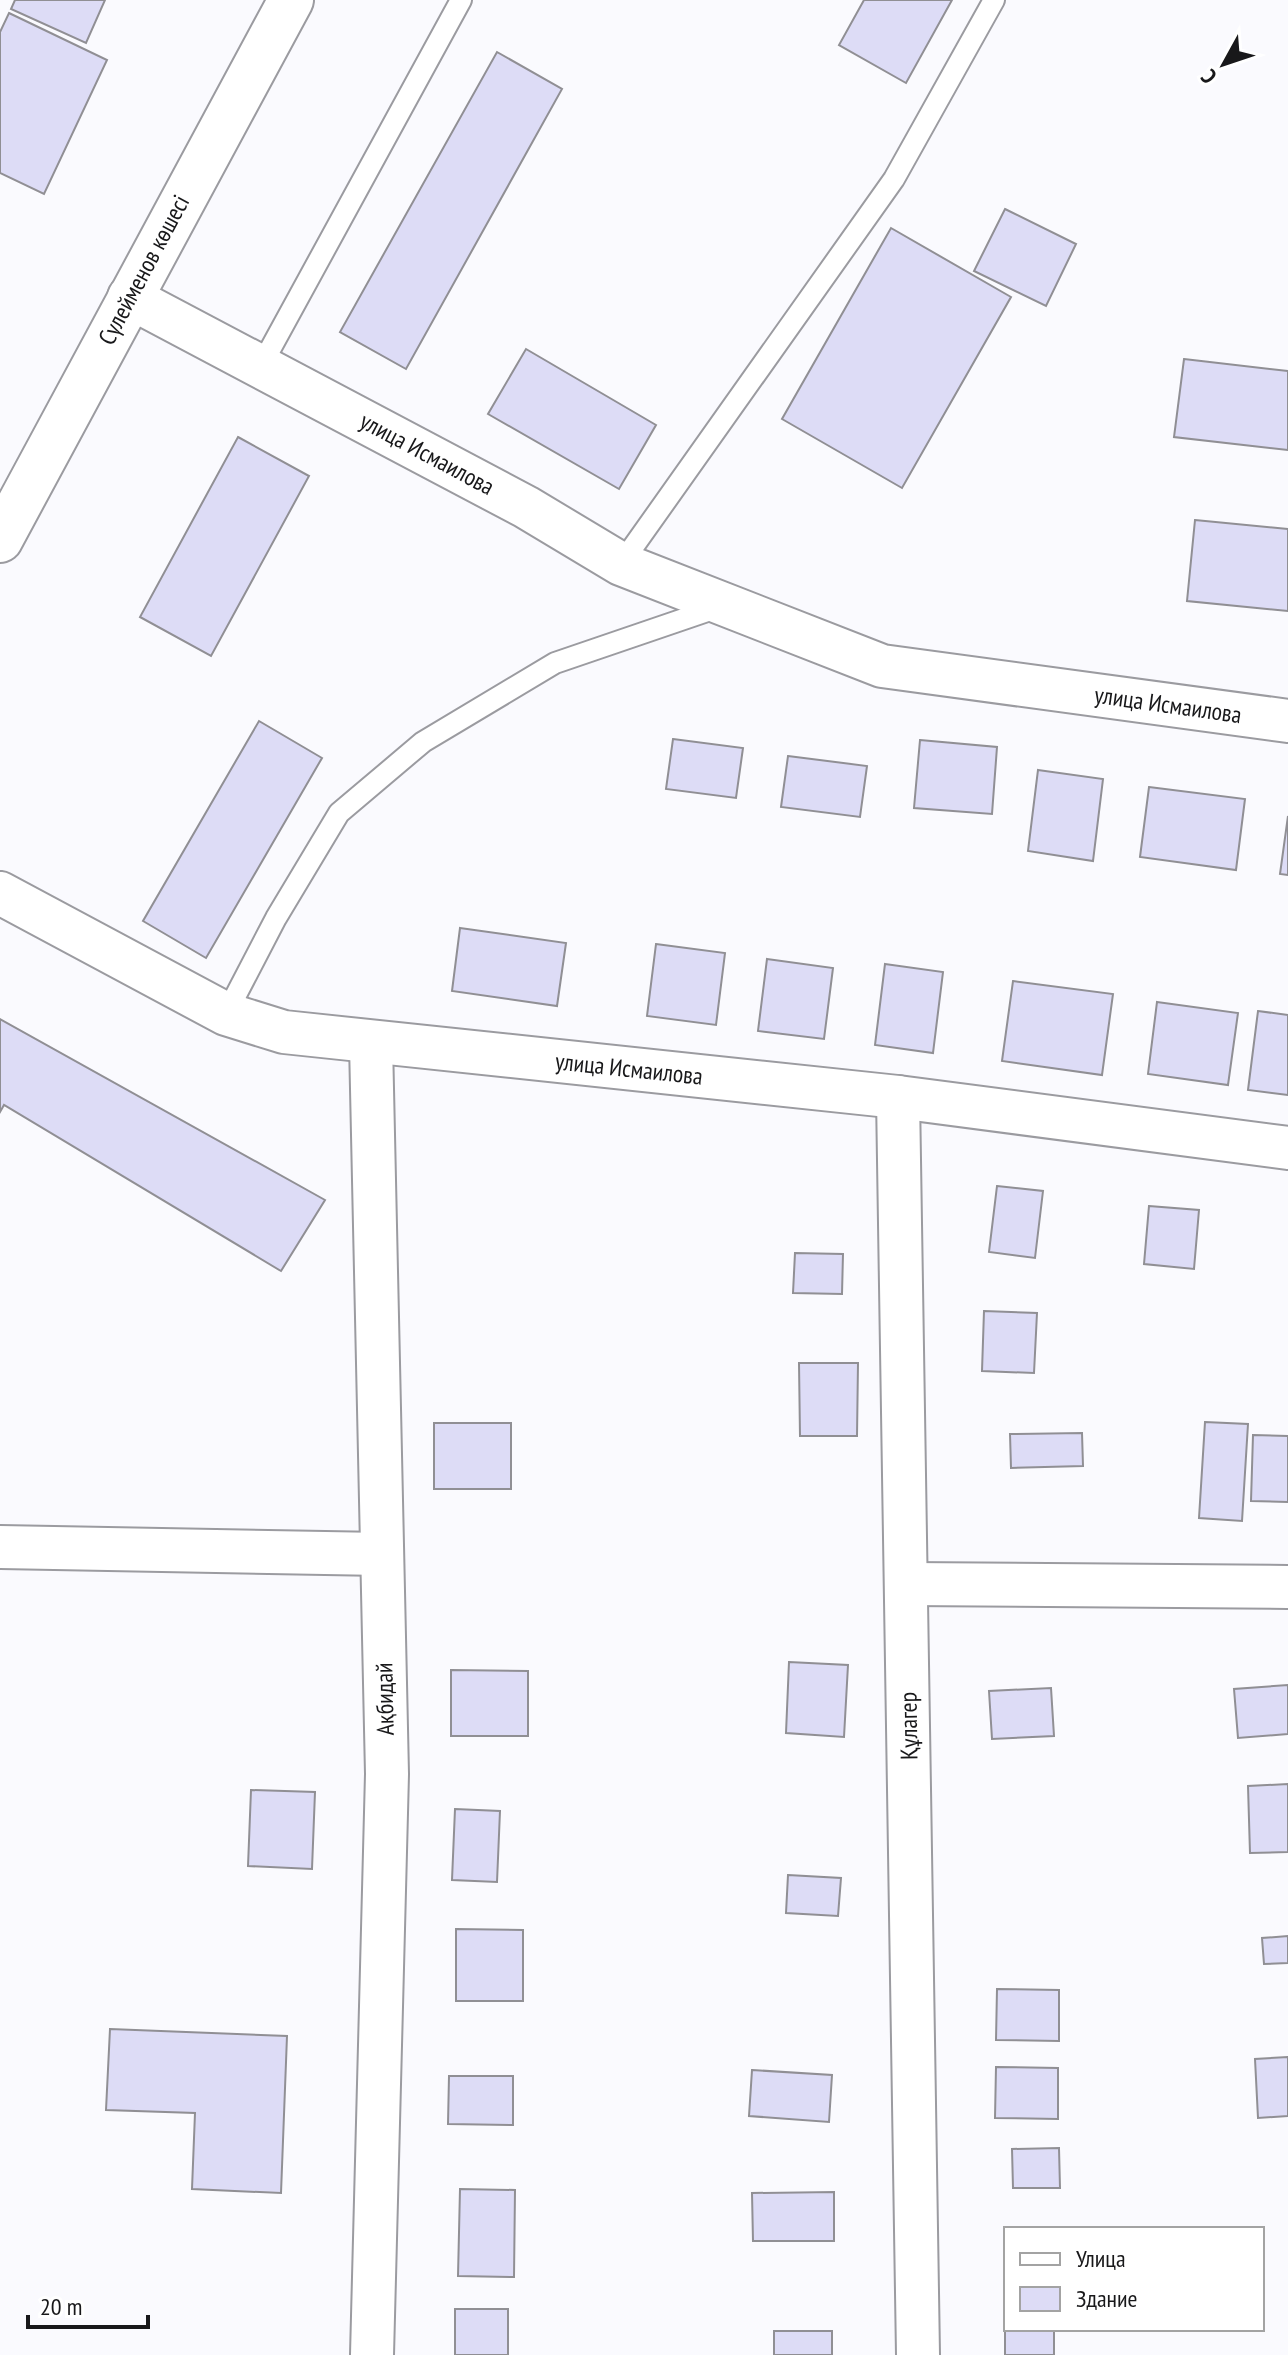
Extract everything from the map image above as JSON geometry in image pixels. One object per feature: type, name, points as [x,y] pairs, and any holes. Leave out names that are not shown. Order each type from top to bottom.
[{"type":"street","name":"Сүлейменов көшесі","points":[[0,540],[291,0]]},
{"type":"street","name":"улица Исмаилова","points":[[129,297],[526,507],[621,564],[882,666],[1288,721]]},
{"type":"street","name":"улица Исмаилова","points":[[0,893],[226,1014],[284,1032],[898,1097],[1288,1148]]},
{"type":"street","name":"Ақбидай","points":[[371,1043],[387,1774],[372,2355]]},
{"type":"street","name":"Құлагер","points":[[898,1097],[918,2355]]},
{"type":"street","points":[[0,1547],[382,1554]]},
{"type":"street","points":[[907,1584],[1288,1587]]},
{"type":"lane","points":[[261,366],[461,0]]},
{"type":"lane","points":[[621,564],[894,179],[994,0]]},
{"type":"lane","points":[[226,1014],[276,918],[339,813],[423,742],[555,663],[725,605]]},
{"type":"building","points":[[15,0],[105,0],[86,43],[11,9]]},
{"type":"building","points":[[864,0],[952,0],[906,83],[839,45]]},
{"type":"building","points":[[9,13],[107,60],[44,194],[0,173],[0,32]]},
{"type":"building","points":[[497,52],[562,89],[406,369],[340,332]]},
{"type":"building","points":[[1005,209],[1076,244],[1046,306],[974,271]]},
{"type":"building","points":[[891,228],[1011,297],[902,488],[782,419]]},
{"type":"building","points":[[526,349],[656,425],[619,489],[488,414]]},
{"type":"building","points":[[1184,359],[1288,371],[1288,450],[1174,437]]},
{"type":"building","points":[[238,437],[309,476],[211,656],[140,617]]},
{"type":"building","points":[[1195,520],[1288,529],[1288,611],[1187,601]]},
{"type":"building","points":[[259,721],[322,758],[206,958],[143,921]]},
{"type":"building","points":[[673,739],[743,748],[736,798],[666,789]]},
{"type":"building","points":[[920,740],[997,747],[992,814],[914,808]]},
{"type":"building","points":[[788,756],[867,766],[860,817],[781,807]]},
{"type":"building","points":[[1038,770],[1103,779],[1093,861],[1028,851]]},
{"type":"building","points":[[1149,787],[1245,799],[1236,870],[1140,857]]},
{"type":"building","points":[[1288,816],[1288,875],[1280,874]]},
{"type":"building","points":[[460,928],[566,943],[557,1006],[452,991]]},
{"type":"building","points":[[656,944],[725,953],[716,1025],[647,1016]]},
{"type":"building","points":[[767,959],[833,968],[824,1039],[758,1031]]},
{"type":"building","points":[[885,964],[943,972],[933,1053],[875,1045]]},
{"type":"building","points":[[1013,981],[1113,994],[1102,1075],[1002,1061]]},
{"type":"building","points":[[1157,1002],[1238,1013],[1228,1085],[1148,1074]]},
{"type":"building","points":[[1258,1011],[1288,1015],[1288,1095],[1248,1090]]},
{"type":"building","points":[[0,1019],[325,1200],[281,1271],[4,1105],[0,1112]]},
{"type":"building","points":[[997,1186],[1043,1191],[1035,1258],[989,1252]]},
{"type":"building","points":[[1149,1206],[1199,1210],[1194,1269],[1144,1264]]},
{"type":"building","points":[[795,1253],[843,1254],[842,1294],[793,1293]]},
{"type":"building","points":[[984,1311],[1037,1313],[1034,1373],[982,1371]]},
{"type":"building","points":[[799,1363],[858,1363],[857,1436],[800,1436]]},
{"type":"building","points":[[1205,1422],[1248,1424],[1242,1521],[1199,1518]]},
{"type":"building","points":[[434,1423],[511,1423],[511,1489],[434,1489]]},
{"type":"building","points":[[1082,1433],[1083,1466],[1011,1468],[1010,1434]]},
{"type":"building","points":[[1253,1435],[1288,1436],[1288,1502],[1251,1501]]},
{"type":"building","points":[[789,1662],[848,1665],[844,1737],[786,1733]]},
{"type":"building","points":[[451,1670],[528,1671],[528,1736],[451,1736]]},
{"type":"building","points":[[1288,1685],[1288,1734],[1238,1738],[1234,1689]]},
{"type":"building","points":[[1051,1688],[1054,1736],[992,1739],[989,1691]]},
{"type":"building","points":[[1288,1784],[1288,1852],[1250,1853],[1248,1786]]},
{"type":"building","points":[[251,1790],[315,1792],[312,1869],[248,1866]]},
{"type":"building","points":[[455,1809],[500,1811],[497,1882],[452,1880]]},
{"type":"building","points":[[788,1875],[841,1878],[838,1916],[786,1913]]},
{"type":"building","points":[[456,1929],[523,1930],[523,2001],[456,2001]]},
{"type":"building","points":[[1288,1936],[1288,1963],[1264,1964],[1262,1938]]},
{"type":"building","points":[[997,1989],[1059,1990],[1059,2041],[996,2040]]},
{"type":"building","points":[[110,2029],[287,2036],[281,2193],[192,2189],[195,2113],[106,2110]]},
{"type":"building","points":[[1288,2057],[1288,2116],[1258,2118],[1255,2059]]},
{"type":"building","points":[[996,2067],[1058,2068],[1058,2119],[995,2118]]},
{"type":"building","points":[[752,2070],[832,2075],[829,2122],[749,2116]]},
{"type":"building","points":[[449,2076],[513,2076],[513,2125],[448,2124]]},
{"type":"building","points":[[1059,2148],[1060,2188],[1013,2188],[1012,2149]]},
{"type":"building","points":[[460,2189],[515,2190],[514,2277],[458,2276]]},
{"type":"building","points":[[834,2192],[834,2241],[753,2241],[752,2193]]},
{"type":"building","points":[[455,2309],[508,2309],[508,2355],[455,2355]]},
{"type":"building","points":[[774,2331],[832,2331],[832,2355],[774,2355]]},
{"type":"building","points":[[1005,2331],[1054,2331],[1054,2355],[1005,2355]]}]
